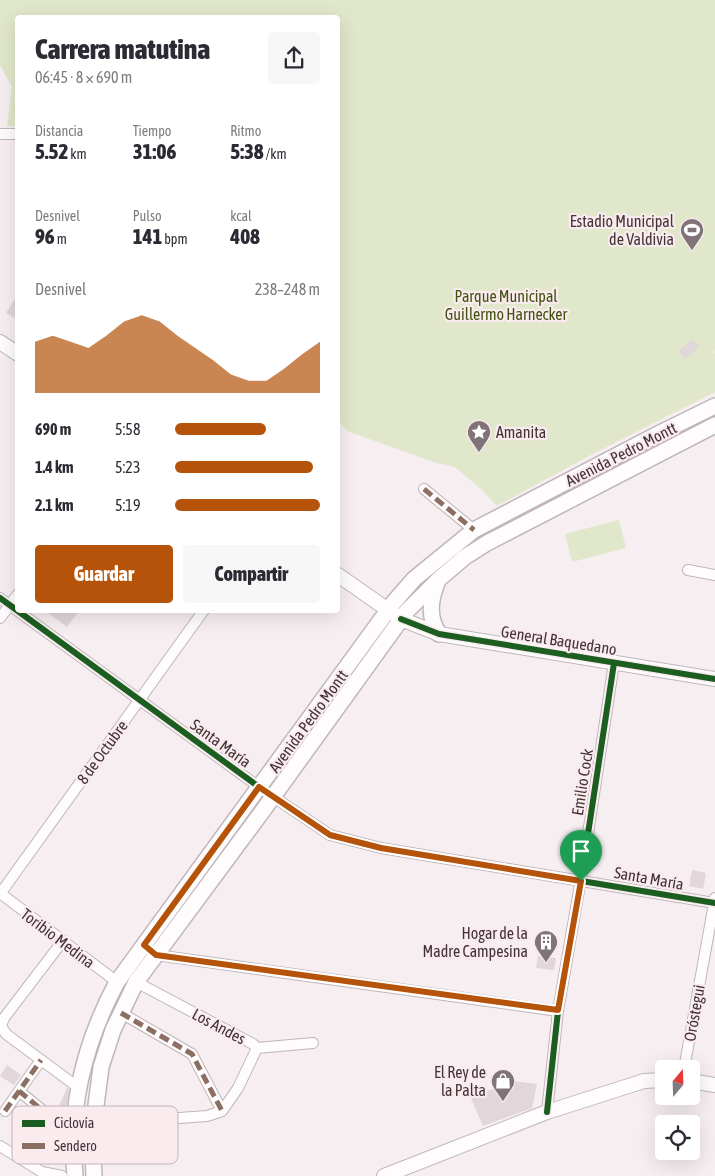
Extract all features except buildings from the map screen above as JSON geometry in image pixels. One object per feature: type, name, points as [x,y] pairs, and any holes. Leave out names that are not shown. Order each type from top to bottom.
[{"type":"main road","name":"Avenida Pedro Montt","points":[[77,1106],[91,1037],[103,1006],[117,982],[388,609],[414,579],[474,530],[715,406]]},
{"type":"main road","points":[[679,424],[687,438]]},
{"type":"main road","name":"Avenida Pedro Montt","points":[[96,1106],[102,1066],[121,1013],[136,982],[273,797],[401,619],[439,579],[465,557],[486,543],[715,425]]},
{"type":"main road","points":[[439,579],[433,594],[431,610],[434,625],[439,634]]},
{"type":"main road","points":[[144,945],[156,955]]},
{"type":"street","points":[[0,134],[15,134]]},
{"type":"street","points":[[0,342],[15,352]]},
{"type":"street","points":[[424,489],[474,530]]},
{"type":"street","points":[[688,570],[715,576]]},
{"type":"street","name":"General Baquedano","points":[[340,576],[401,619],[439,634],[715,679]]},
{"type":"street","name":"Santa María","points":[[0,598],[15,609]]},
{"type":"street","points":[[0,618],[15,598]]},
{"type":"street","name":"Santa María","points":[[20,613],[259,787],[330,835],[381,848],[715,901]]},
{"type":"street","name":"8 de Octubre","points":[[0,894],[202,613]]},
{"type":"street","name":"Emilio Cock","points":[[547,1112],[558,1010],[581,881],[614,663]]},
{"type":"street","name":"Toribio Medina","points":[[0,894],[117,982]]},
{"type":"street","name":"Oróstegui","points":[[686,1060],[715,901]]},
{"type":"street","points":[[62,942],[4,1018],[1,1026],[6,1034],[79,1088]]},
{"type":"street","points":[[156,955],[558,1010]]},
{"type":"street","name":"Los Andes","points":[[136,982],[253,1044],[257,1048],[238,1088],[222,1111]]},
{"type":"street","points":[[121,1013],[192,1054],[222,1111],[207,1116],[178,1118]]},
{"type":"street","points":[[257,1048],[313,1043]]},
{"type":"street","points":[[5,1111],[41,1060]]},
{"type":"street","points":[[387,1175],[547,1112],[644,1081],[655,1080]]},
{"type":"street","points":[[700,1082],[715,1085]]},
{"type":"street","points":[[20,1091],[38,1106]]},
{"type":"street","points":[[0,1146],[12,1153]]},
{"type":"street","points":[[29,1164],[42,1172],[62,1176]]},
{"type":"green space","name":"Parque Municipal Guillermo Harnecker","points":[[0,0],[715,0],[715,352],[705,345],[715,353],[715,392],[587,457],[497,506],[481,489],[455,467],[433,462],[347,431],[340,422],[340,15],[15,15],[15,126],[7,126],[12,87],[0,65]]},
{"type":"green space","points":[[619,520],[626,548],[572,562],[565,534]]},
{"type":"marked path","points":[[424,489],[474,530]]},
{"type":"marked path","points":[[121,1013],[192,1054],[222,1111]]},
{"type":"marked path","points":[[5,1111],[41,1060]]},
{"type":"marked path","points":[[19,1091],[37,1106]]},
{"type":"cycle path","points":[[0,598],[15,609]]},
{"type":"cycle path","points":[[21,613],[259,787],[330,835],[381,848],[715,903]]},
{"type":"cycle path","points":[[401,619],[439,634],[715,679]]},
{"type":"cycle path","points":[[547,1112],[558,1011],[582,873],[614,663]]},
{"type":"place","name":"Estadio Municipal de Valdivia","points":[[692,251]]},
{"type":"place","name":"Amanita","points":[[479,453]]},
{"type":"place","name":"Hogar de la Madre Campesina","points":[[546,963]]},
{"type":"place","name":"El Rey de la Palta","points":[[503,1102]]},
{"type":"route","points":[[259,787],[330,835],[381,848],[581,881],[558,1010],[156,955],[144,945],[259,787]]}]
